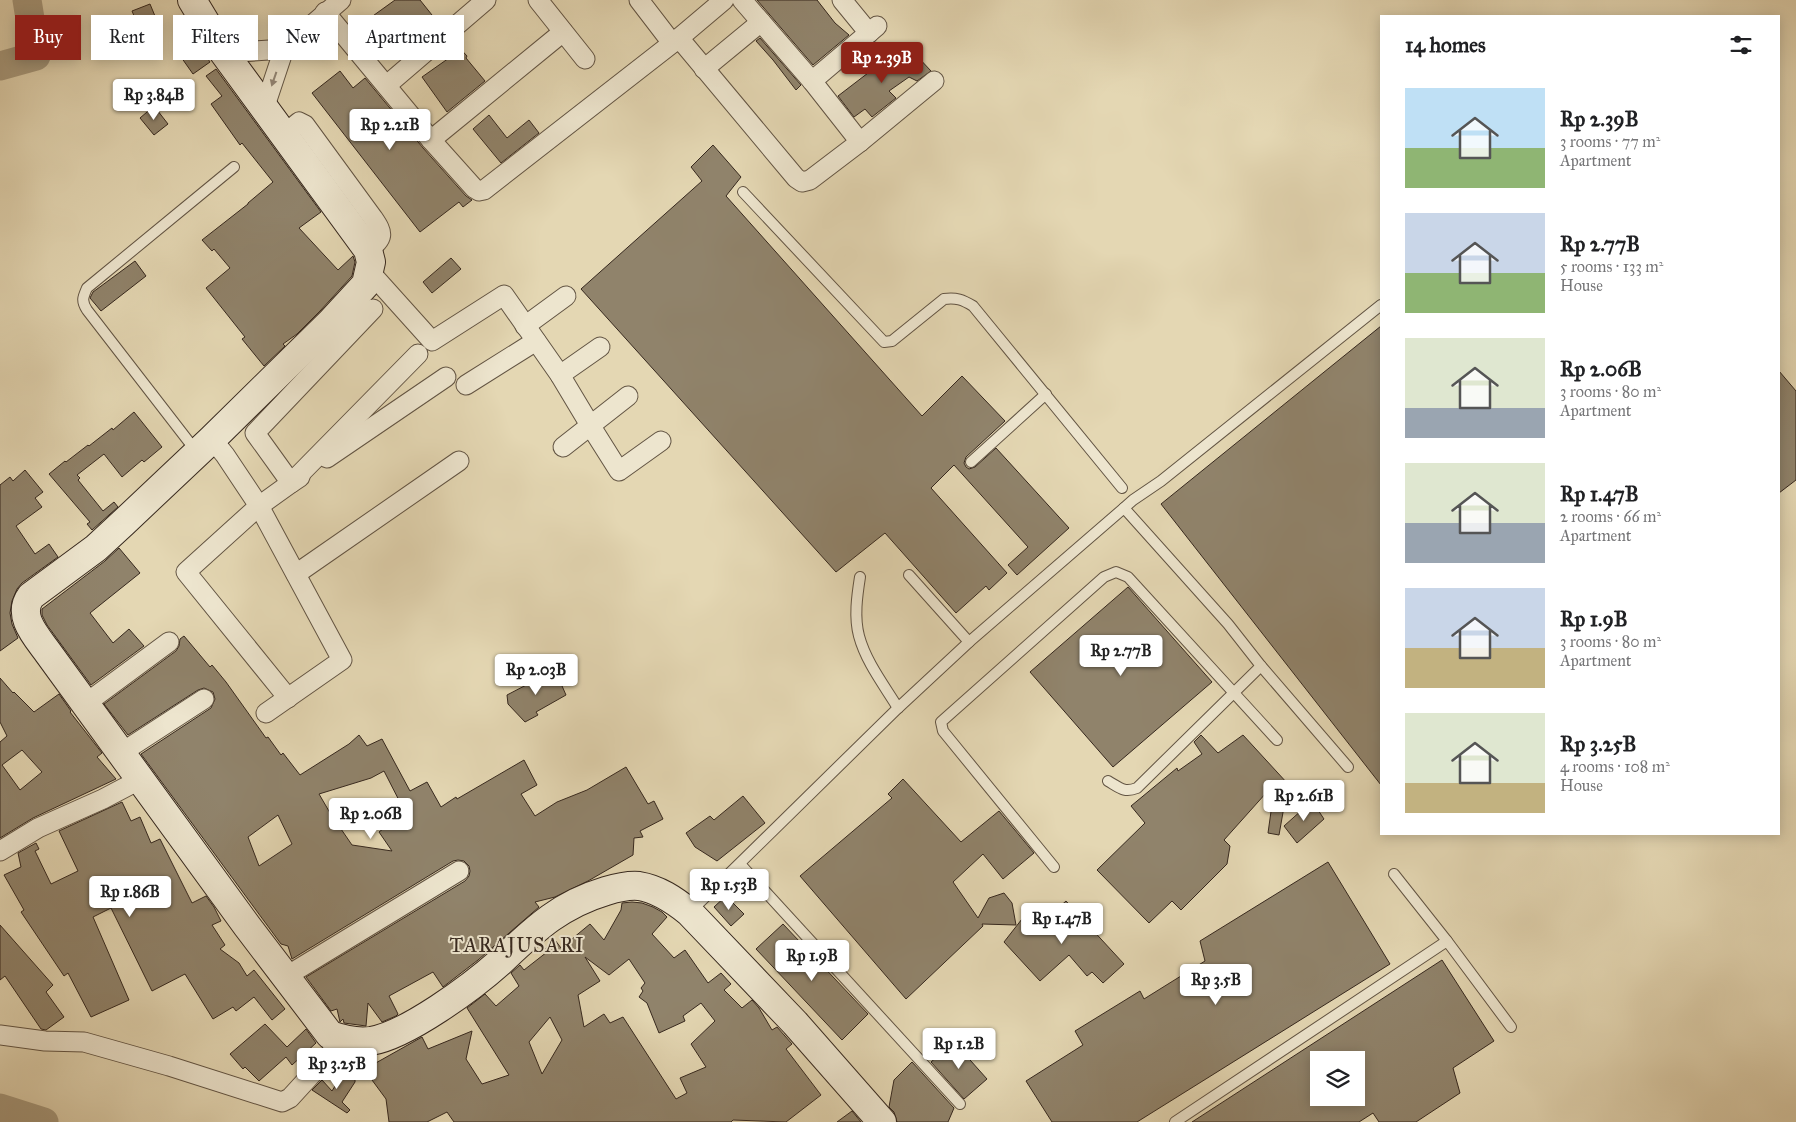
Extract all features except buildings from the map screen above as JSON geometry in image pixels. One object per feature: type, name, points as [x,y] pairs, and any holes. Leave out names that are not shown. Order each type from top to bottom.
[{"type":"street","points":[[192,0],[201,15]]},
{"type":"street","points":[[322,15],[341,0]]},
{"type":"street","points":[[387,85],[486,0]]},
{"type":"street","points":[[538,0],[585,59]]},
{"type":"street","points":[[639,0],[704,69],[796,178],[802,182],[810,180],[934,82]]},
{"type":"street","points":[[325,12],[431,140],[474,188],[479,191],[484,190],[724,0]]},
{"type":"street","points":[[742,0],[860,142]]},
{"type":"street","points":[[812,82],[873,30],[842,0]]},
{"type":"street","points":[[704,69],[761,22]]},
{"type":"street","points":[[431,140],[562,32]]},
{"type":"street","points":[[229,60],[321,184],[369,261],[432,341],[504,295],[560,375],[619,471],[661,441]]},
{"type":"street","points":[[264,109],[280,60]]},
{"type":"street","points":[[369,261],[366,284],[331,322],[96,548],[26,602],[27,622],[247,926],[330,1035],[356,1042],[372,1040],[397,1032],[426,1016],[466,989],[557,912],[588,896],[615,888],[638,886],[657,891],[689,912],[795,1023],[882,1122]]},
{"type":"street","points":[[525,326],[566,296]]},
{"type":"street","points":[[291,483],[255,433],[372,309]]},
{"type":"street","points":[[466,385],[536,341]]},
{"type":"street","points":[[560,375],[600,347]]},
{"type":"street","points":[[291,483],[418,354]]},
{"type":"street","points":[[288,698],[186,572],[259,506],[446,377]]},
{"type":"street","points":[[563,447],[628,396]]},
{"type":"street","points":[[204,446],[225,455],[259,506],[342,660],[266,713]]},
{"type":"street","points":[[296,574],[459,461]]},
{"type":"street","points":[[85,704],[169,642]]},
{"type":"street","points":[[121,753],[204,698]]},
{"type":"street","points":[[0,851],[38,828],[141,780]]},
{"type":"street","points":[[285,977],[458,871]]},
{"type":"street","points":[[0,1035],[45,1041],[84,1042],[169,1066],[282,1102],[290,1098],[344,1040]]},
{"type":"lane","points":[[204,446],[87,310],[82,298],[87,288],[234,167]]},
{"type":"lane","points":[[743,192],[884,342],[892,342],[944,299],[953,298],[973,306],[1122,488]]},
{"type":"lane","points":[[689,912],[898,708],[969,642],[1124,508],[1132,498],[1161,481],[1380,307]]},
{"type":"lane","points":[[971,462],[1046,394]]},
{"type":"lane","points":[[1124,508],[1228,624],[1261,666],[1348,767]]},
{"type":"lane","points":[[1054,867],[943,731],[941,722],[1104,577],[1116,572],[1128,577],[1277,740]]},
{"type":"lane","points":[[909,575],[969,642]]},
{"type":"lane","points":[[860,577],[856,601],[858,635],[868,660],[898,708]]},
{"type":"lane","points":[[1108,781],[1123,790],[1129,791],[1137,788],[1261,666]]},
{"type":"lane","points":[[740,864],[960,1104]]},
{"type":"lane","points":[[1394,874],[1447,941],[1511,1028]]},
{"type":"lane","points":[[1175,1122],[1447,941]]},
{"type":"waterway","points":[[0,66],[36,56],[27,0]]},
{"type":"waterway","points":[[0,1108],[44,1122]]},
{"type":"district","name":"TARAJUSARI","points":[[517,945]]}]
